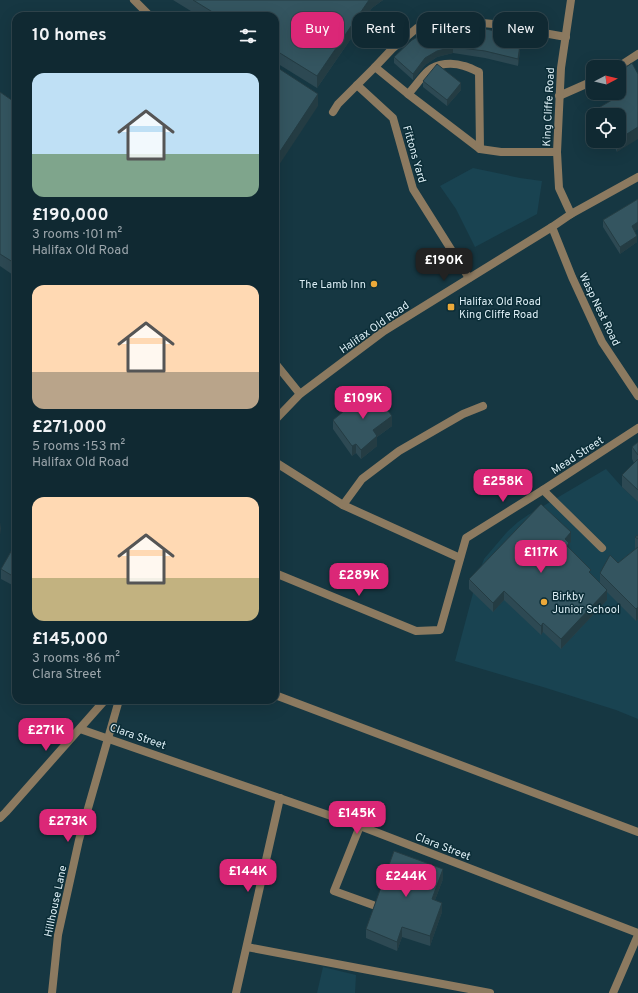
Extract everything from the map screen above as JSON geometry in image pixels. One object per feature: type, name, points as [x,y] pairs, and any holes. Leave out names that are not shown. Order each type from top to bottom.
[{"type":"street","points":[[134,0],[146,12]]},
{"type":"street","name":"King Cliffe Road","points":[[571,0],[561,68],[557,152],[559,188],[571,214]]},
{"type":"street","points":[[333,112],[338,104],[392,49],[418,28],[434,22],[450,20],[493,24],[566,37]]},
{"type":"street","points":[[626,62],[638,54]]},
{"type":"street","points":[[408,94],[429,70],[439,65],[457,64],[479,72],[480,149]]},
{"type":"street","points":[[375,67],[480,149],[501,152],[557,152]]},
{"type":"street","points":[[559,96],[586,84]]},
{"type":"street","name":"Fittons Yard","points":[[357,85],[393,118],[413,189],[469,278]]},
{"type":"street","name":"Halifax Old Road","points":[[279,416],[300,394],[384,330],[571,214],[638,177]]},
{"type":"street","name":"Wasp Nest Road","points":[[552,227],[572,277],[602,342],[638,396]]},
{"type":"street","points":[[279,368],[300,394]]},
{"type":"street","points":[[343,505],[362,479],[399,451],[463,414],[482,406]]},
{"type":"street","name":"Mead Street","points":[[279,575],[416,631],[440,630],[466,538],[638,428]]},
{"type":"street","points":[[279,465],[343,505],[460,558]]},
{"type":"street","points":[[543,490],[602,548]]},
{"type":"street","points":[[279,697],[638,832]]},
{"type":"street","points":[[0,818],[101,704]]},
{"type":"street","name":"Hillhouse Lane","points":[[52,993],[59,928],[79,840],[118,704]]},
{"type":"street","name":"Clara Street","points":[[80,728],[360,826],[638,934]]},
{"type":"street","points":[[236,993],[280,798]]},
{"type":"street","points":[[360,826],[334,891],[374,905]]},
{"type":"street","points":[[613,993],[638,934]]},
{"type":"street","points":[[246,947],[490,993]]},
{"type":"shaded area","points":[[473,168],[542,181],[537,214],[475,247],[456,209],[440,186]]},
{"type":"shaded area","name":"Birkby Junior School","points":[[606,469],[638,502],[638,719],[616,710],[455,661],[477,578],[484,559],[507,532],[518,522]]},
{"type":"shaded area","points":[[323,967],[356,975],[355,993],[317,993]]},
{"type":"building","points":[[193,0],[369,0],[361,12],[352,12],[352,25],[344,37],[344,12],[291,12],[291,48],[336,48],[317,76],[279,52],[279,12],[212,12]]},
{"type":"building","points":[[485,29],[493,31],[493,48],[520,48],[518,59],[485,51],[461,48],[485,48]]},
{"type":"building","points":[[417,37],[417,48],[449,48],[437,51],[425,58],[413,74],[394,57],[404,48],[409,48],[409,43]]},
{"type":"building","points":[[632,63],[638,74],[638,127],[626,135],[626,108],[600,107],[612,100],[626,100],[626,67]]},
{"type":"building","points":[[437,64],[461,83],[447,100],[423,81]]},
{"type":"building","points":[[279,69],[318,94],[279,153]]},
{"type":"building","points":[[0,92],[12,100],[12,262],[0,254]]},
{"type":"building","points":[[638,199],[638,222],[632,226],[637,236],[620,247],[603,220]]},
{"type":"building","points":[[371,389],[392,416],[373,430],[377,436],[361,450],[356,444],[352,446],[333,420]]},
{"type":"building","points":[[638,442],[638,455],[632,447]]},
{"type":"building","points":[[638,459],[638,490],[622,475]]},
{"type":"building","points":[[541,504],[571,532],[565,539],[569,543],[567,546],[591,570],[589,572],[607,590],[561,639],[543,623],[541,626],[504,591],[493,603],[469,579]]},
{"type":"building","points":[[638,547],[638,607],[636,609],[600,573],[610,555],[618,563]]},
{"type":"building","points":[[12,550],[12,576],[1,569]]},
{"type":"building","points":[[394,851],[443,869],[432,899],[442,903],[430,936],[402,927],[397,942],[366,929]]},
{"type":"place","name":"The Lamb Inn","points":[[374,284]]},
{"type":"place","name":"Halifax Old Road King Cliffe Road","points":[[451,307]]},
{"type":"place","name":"Birkby Junior School","points":[[544,602]]}]
